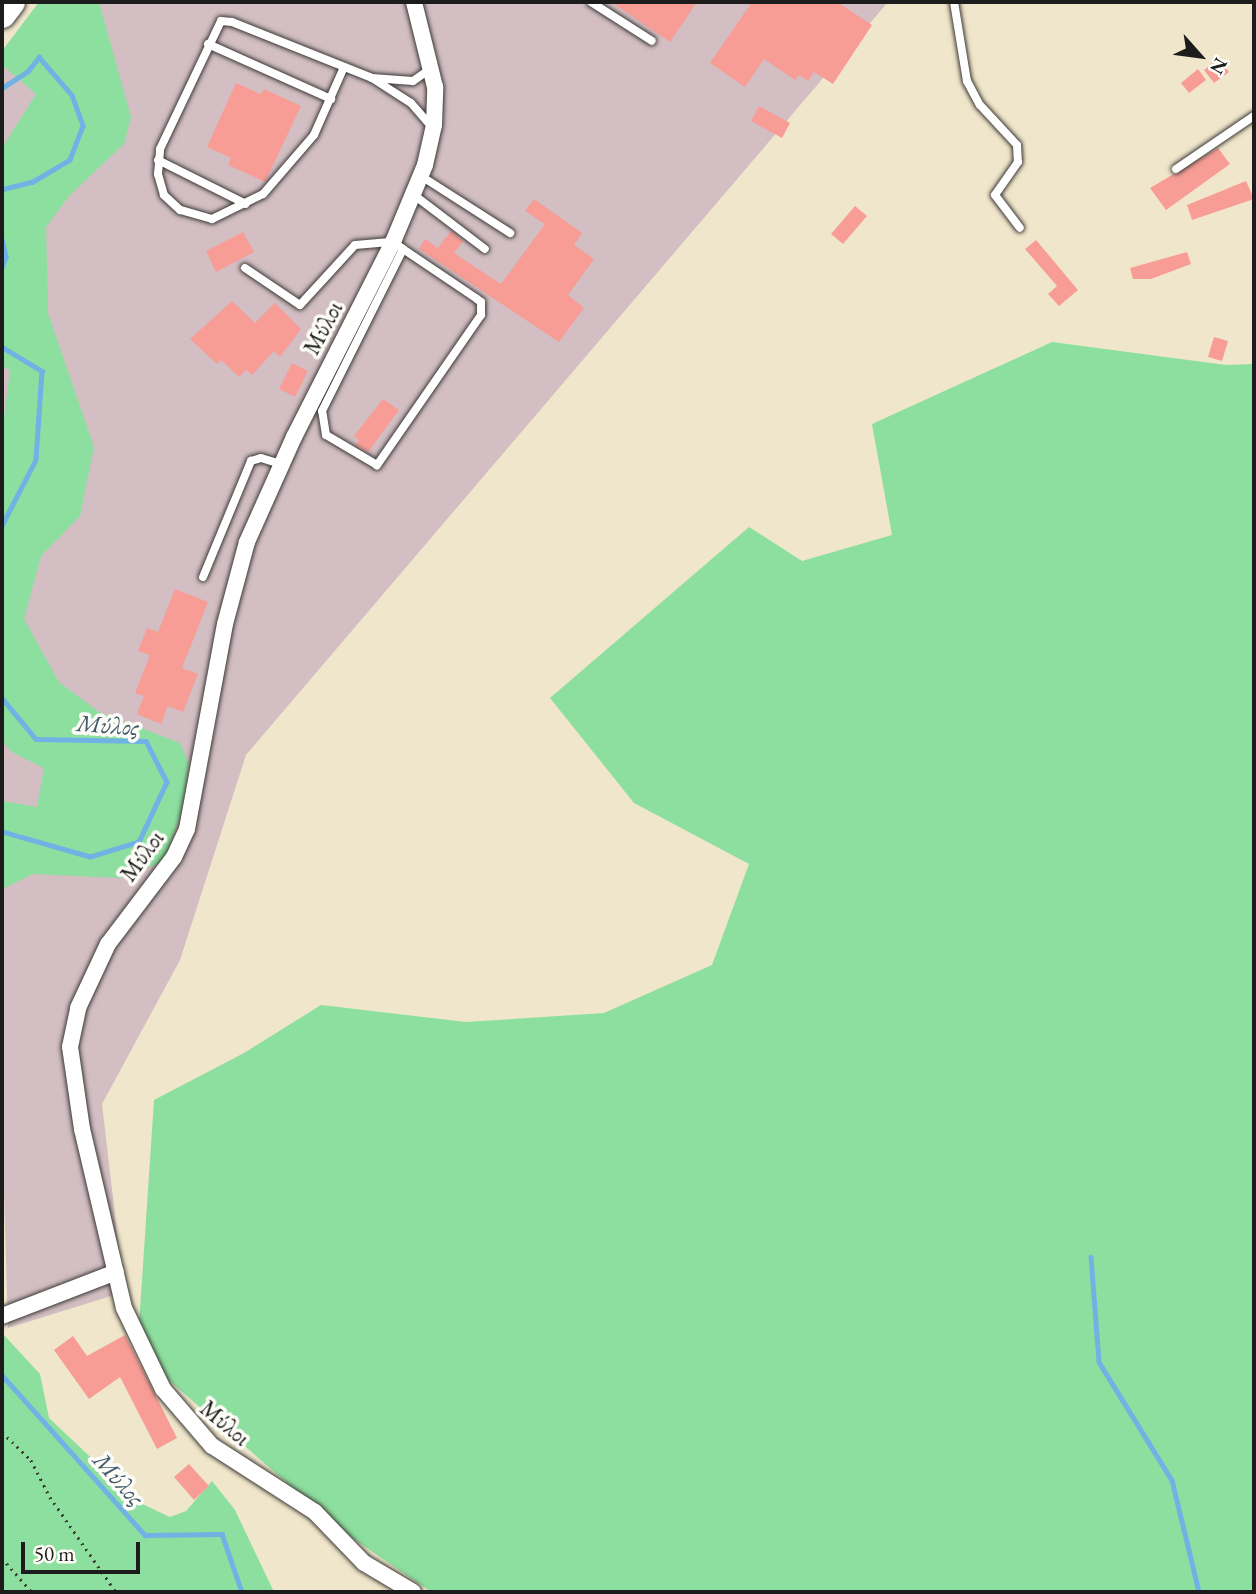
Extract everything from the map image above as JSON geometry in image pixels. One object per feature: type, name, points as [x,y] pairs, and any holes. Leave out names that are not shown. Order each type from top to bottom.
[{"type":"highway","points":[[2,14],[11,2]]},
{"type":"street","name":"Μύλοι","points":[[413,1592],[365,1563],[314,1512],[224,1455],[185,1420],[136,1340],[116,1272],[75,1091],[70,1047],[74,1021],[108,944],[174,857],[187,829],[237,573],[281,464],[398,246],[433,130],[433,68],[414,2]]},
{"type":"street","points":[[2,1316],[116,1272]]},
{"type":"lane","points":[[591,2],[652,41]]},
{"type":"lane","points":[[954,2],[967,81],[980,105],[1017,145],[1018,162],[995,195],[1020,228]]},
{"type":"lane","points":[[344,67],[331,99],[308,142],[268,190],[246,204],[212,219],[180,210],[160,188],[158,160],[217,24],[226,20],[372,78],[411,103],[433,130]]},
{"type":"lane","points":[[208,44],[331,99]]},
{"type":"lane","points":[[372,78],[413,81],[433,68]]},
{"type":"lane","points":[[1177,169],[1254,116]]},
{"type":"lane","points":[[158,160],[246,204]]},
{"type":"lane","points":[[421,176],[510,233]]},
{"type":"lane","points":[[414,195],[485,249]]},
{"type":"lane","points":[[245,268],[300,305],[355,245],[398,246],[477,299],[482,311],[384,460],[372,465],[326,435],[322,411],[398,246]]},
{"type":"lane","points":[[203,577],[251,461],[261,457],[281,464]]},
{"type":"path","points":[[2,1432],[31,1460],[50,1497],[116,1592]]},
{"type":"path","points":[[2,1558],[32,1592]]},
{"type":"shaded area","points":[[54,2],[888,2],[246,755],[180,960],[102,1104],[124,1292],[8,1328],[2,1125],[2,69]]},
{"type":"green space","points":[[39,2],[99,2],[131,117],[124,144],[70,195],[46,227],[48,313],[94,447],[80,516],[41,556],[24,619],[59,682],[99,712],[180,743],[189,764],[184,805],[165,861],[120,878],[33,874],[2,889],[2,801],[37,807],[44,768],[12,752],[2,741],[2,433],[10,370],[2,366],[2,148],[36,94],[2,65],[2,51]]},
{"type":"green space","points":[[1052,342],[1226,365],[1254,364],[1254,1592],[431,1592],[345,1533],[165,1377],[139,1325],[154,1100],[244,1053],[321,1005],[466,1022],[604,1013],[712,965],[749,864],[634,803],[550,698],[749,527],[802,561],[892,535],[872,424]]},
{"type":"green space","points":[[2,1333],[40,1374],[49,1418],[138,1502],[170,1517],[186,1511],[212,1481],[235,1510],[274,1592],[2,1592]]},
{"type":"building","points":[[611,2],[697,2],[670,42]]},
{"type":"building","points":[[752,2],[837,2],[872,25],[833,84],[814,72],[808,81],[799,75],[795,80],[764,59],[745,87],[710,63]]},
{"type":"building","points":[[1218,58],[1229,72],[1214,83],[1204,70]]},
{"type":"building","points":[[1198,69],[1206,80],[1189,93],[1181,83]]},
{"type":"building","points":[[236,83],[261,94],[264,89],[301,106],[265,182],[228,165],[231,158],[207,147]]},
{"type":"building","points":[[759,106],[790,123],[782,138],[751,121]]},
{"type":"building","points":[[1218,148],[1230,164],[1166,210],[1150,188]]},
{"type":"building","points":[[1246,181],[1254,199],[1192,220],[1187,205]]},
{"type":"building","points":[[534,199],[582,233],[574,245],[594,259],[568,295],[584,308],[559,342],[419,249],[425,239],[438,248],[451,231],[463,241],[454,253],[501,284],[545,224],[525,211]]},
{"type":"building","points":[[855,206],[867,216],[843,244],[831,234]]},
{"type":"building","points":[[243,232],[254,252],[216,272],[206,251]]},
{"type":"building","points":[[1036,240],[1078,290],[1059,306],[1048,294],[1057,286],[1025,249]]},
{"type":"building","points":[[1187,252],[1191,264],[1151,279],[1133,279],[1130,268]]},
{"type":"building","points":[[232,301],[255,323],[275,303],[301,329],[280,357],[274,351],[252,375],[246,370],[239,377],[221,360],[217,364],[190,339]]},
{"type":"building","points":[[1214,337],[1228,341],[1222,361],[1208,357]]},
{"type":"building","points":[[292,363],[308,371],[295,397],[279,389]]},
{"type":"building","points":[[383,399],[399,410],[368,452],[356,445],[359,440],[354,436]]},
{"type":"building","points":[[175,589],[208,602],[182,668],[198,674],[183,712],[168,706],[161,724],[137,714],[144,696],[135,693],[150,655],[138,651],[147,628],[158,632]]},
{"type":"building","points":[[125,1335],[177,1438],[157,1449],[120,1377],[89,1399],[54,1350],[73,1336],[87,1356]]},
{"type":"building","points":[[189,1464],[209,1486],[194,1500],[174,1477]]},
{"type":"waterway","name":"Μύλος","points":[[2,88],[28,71],[39,57],[72,95],[83,126],[70,160],[33,182],[2,190]]},
{"type":"waterway","name":"Μύλος","points":[[2,239],[6,257],[2,268]]},
{"type":"waterway","name":"Μύλος","points":[[2,347],[42,371],[36,460],[2,526]]},
{"type":"waterway","name":"Μύλος","points":[[2,698],[36,739],[146,741],[167,782],[139,842],[90,857],[2,832]]},
{"type":"waterway","points":[[1091,1257],[1099,1362],[1172,1480],[1199,1592]]},
{"type":"waterway","name":"Μύλος","points":[[2,1375],[145,1535],[222,1534],[242,1592]]}]
